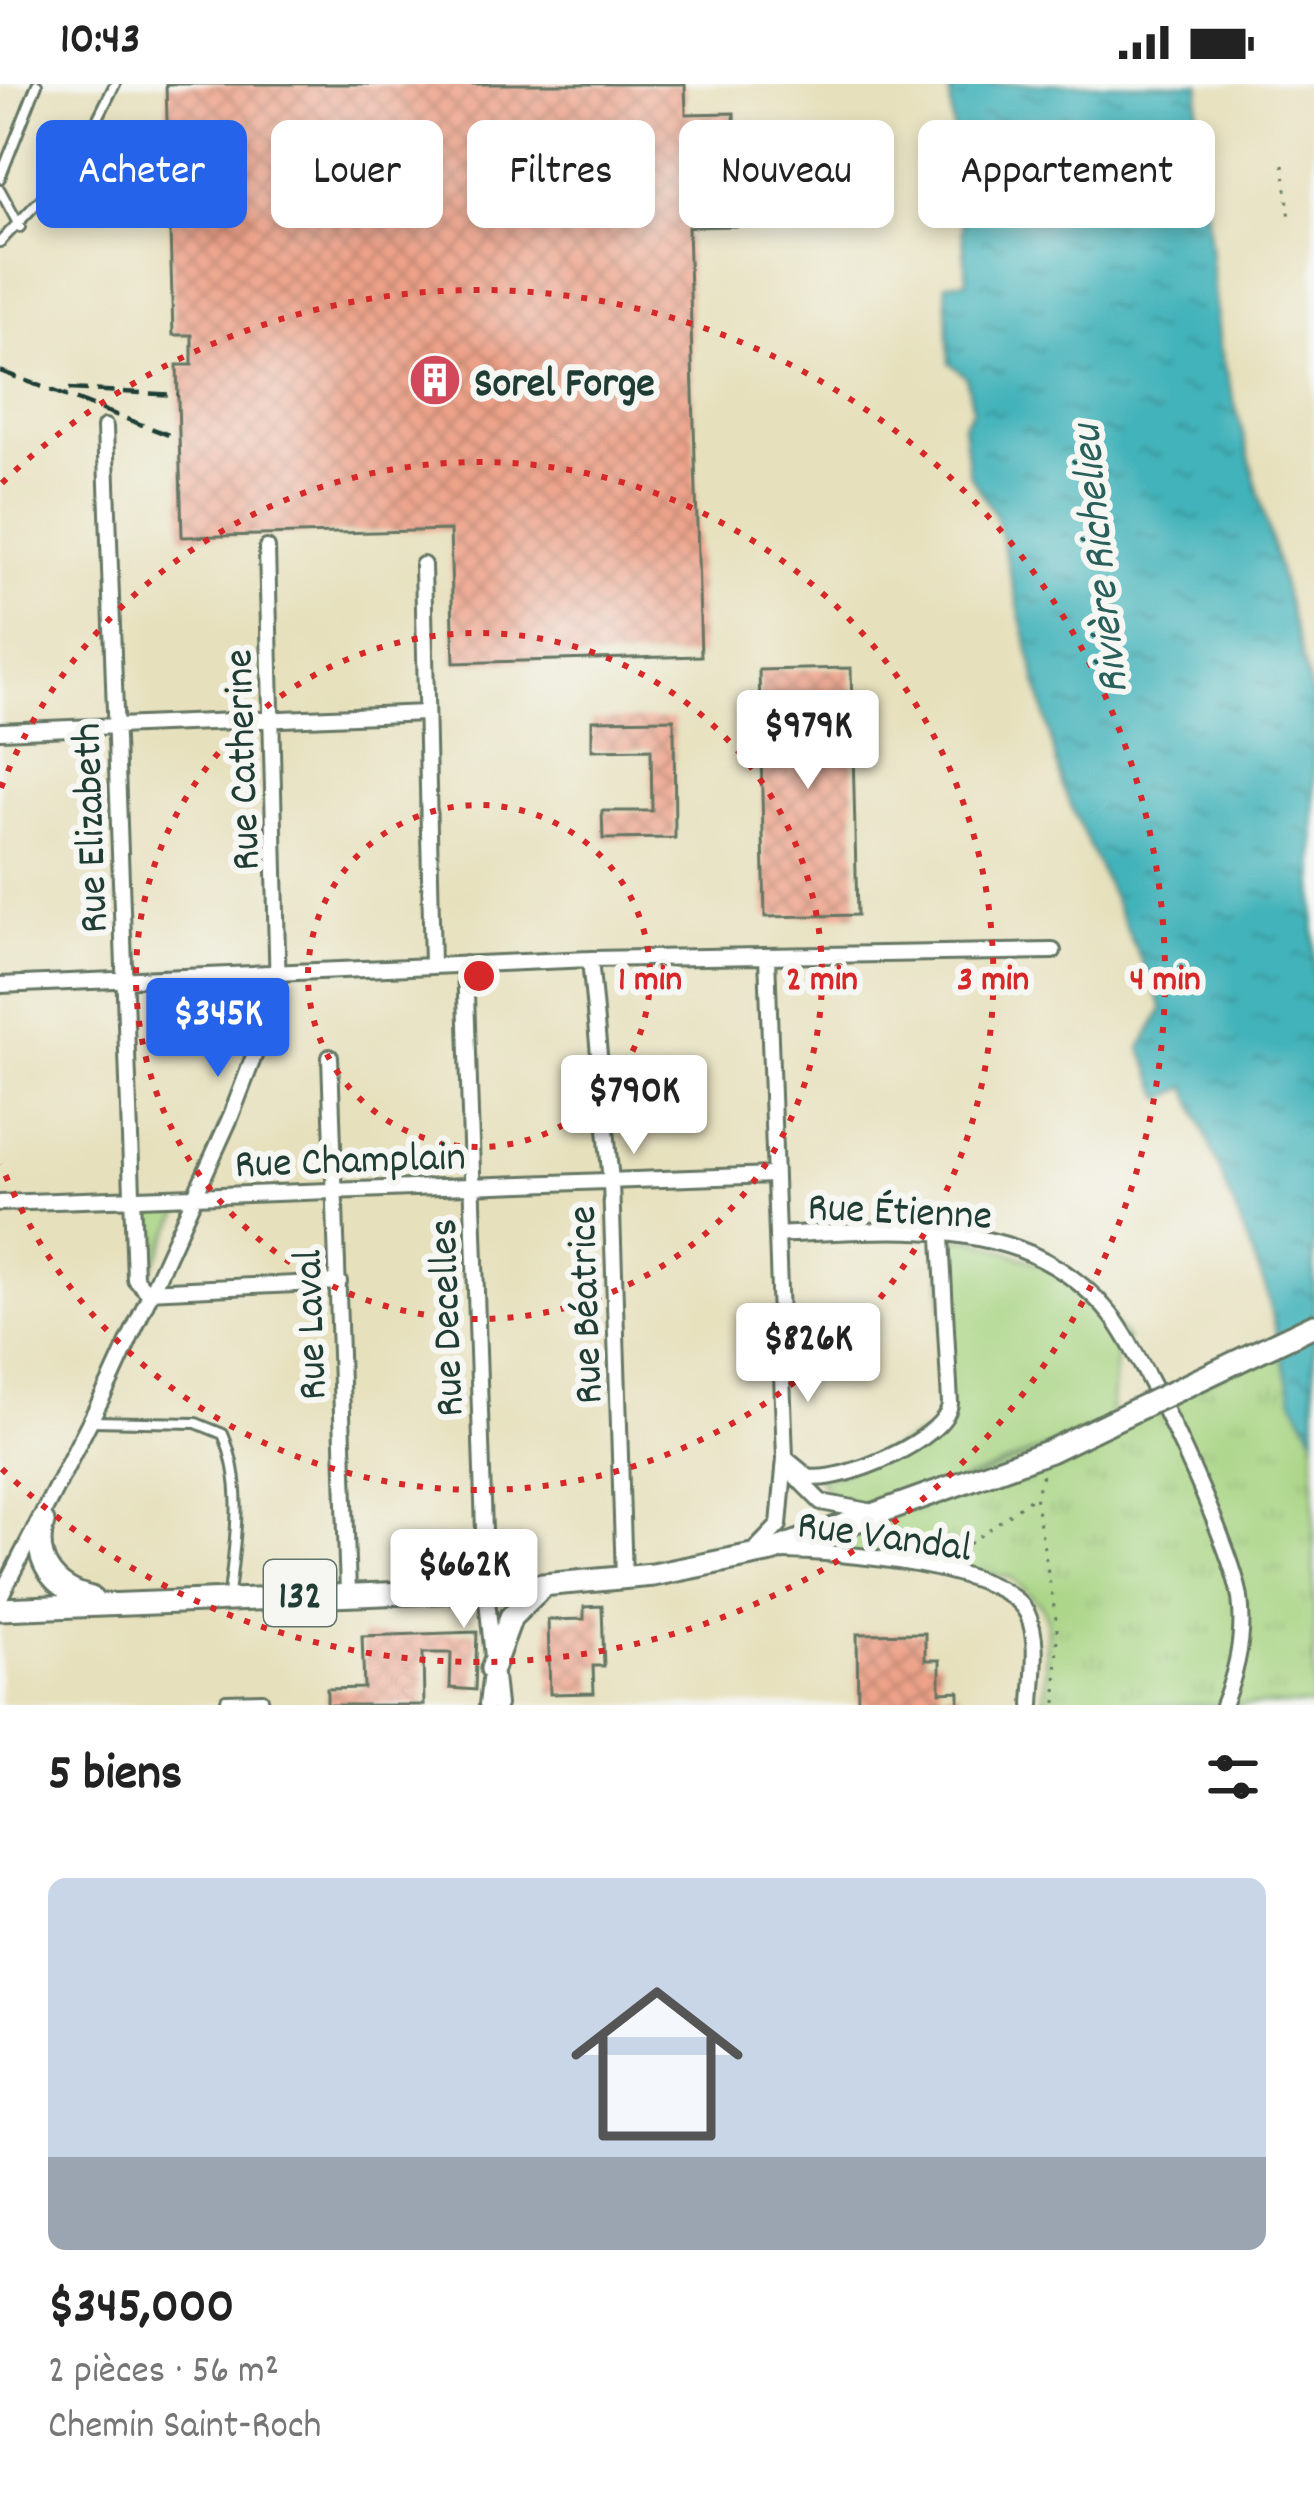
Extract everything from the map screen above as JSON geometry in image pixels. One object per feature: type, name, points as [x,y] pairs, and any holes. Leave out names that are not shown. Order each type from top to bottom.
[{"type":"main road","name":"132","points":[[0,1609],[229,1596],[486,1590],[624,1578],[740,1558],[772,1551],[1050,1451],[1314,1324]]},
{"type":"main road","points":[[43,1522],[39,1542],[51,1577],[72,1593],[115,1601]]},
{"type":"main road","points":[[492,1669],[511,1617],[544,1585]]},
{"type":"street","name":"Rue Elizabeth","points":[[105,427],[136,1279],[147,1291]]},
{"type":"street","name":"Rue Catherine","points":[[91,1421],[276,1002],[279,970],[267,548]]},
{"type":"street","points":[[423,565],[432,965]]},
{"type":"street","points":[[0,731],[425,713]]},
{"type":"street","points":[[0,985],[590,959],[1053,951]]},
{"type":"street","points":[[740,1558],[768,1542],[779,1525],[785,1458],[767,956]]},
{"type":"street","name":"Rue Béatrice","points":[[590,959],[611,1182],[624,1578]]},
{"type":"street","name":"Rue Decelles","points":[[465,964],[486,1590],[500,1705]]},
{"type":"street","name":"Rue Laval","points":[[330,1057],[348,1592]]},
{"type":"street","name":"Rue Champlain","points":[[0,1203],[774,1175]]},
{"type":"street","name":"Rue Étienne","points":[[777,1235],[941,1237],[1008,1246],[1050,1264],[1092,1294],[1126,1339],[1233,1571],[1240,1644],[1223,1705]]},
{"type":"street","points":[[785,1458],[808,1477],[836,1475],[925,1439],[945,1422],[950,1403],[941,1237]]},
{"type":"street","points":[[147,1291],[339,1282]]},
{"type":"street","points":[[0,1597],[43,1522],[91,1421]]},
{"type":"street","points":[[785,1458],[794,1479],[821,1502],[858,1513],[891,1508]]},
{"type":"street","name":"Rue Vandal","points":[[772,1551],[933,1569],[999,1584],[1021,1604],[1034,1642],[1032,1705]]},
{"type":"street","name":"Rue Decelles","points":[[487,1705],[492,1669]]},
{"type":"lane","points":[[0,178],[37,84]]},
{"type":"lane","points":[[0,242],[76,162],[115,84]]},
{"type":"lane","points":[[0,190],[20,226]]},
{"type":"lane","points":[[91,1421],[196,1423],[223,1435],[232,1455],[238,1516],[229,1596]]},
{"type":"lane","points":[[226,1699],[263,1698],[263,1705]]},
{"type":"path","points":[[1283,164],[1290,219]]},
{"type":"path","points":[[1050,1451],[1035,1496],[1057,1624],[1056,1705]]},
{"type":"path","points":[[933,1569],[1035,1496]]},
{"type":"green space","points":[[182,1208],[148,1277],[146,1211]]},
{"type":"green space","points":[[941,1237],[974,1239],[1070,1276],[1127,1339],[1117,1350],[1110,1422],[891,1508],[838,1503],[818,1479],[837,1475],[945,1422]]},
{"type":"green space","points":[[1297,1344],[1314,1375],[1314,1705],[1044,1705],[1047,1619],[1041,1605],[1010,1577],[800,1551]]},
{"type":"water","points":[[949,84],[1200,84],[1197,120],[952,120]]},
{"type":"water","name":"Rivière Richelieu","points":[[962,228],[1208,228],[1220,347],[1314,703],[1314,1436],[1292,1397],[1266,1289],[1187,1087],[1163,1099],[1141,1048],[1163,1009],[1063,788],[996,516],[969,473],[963,425],[973,409],[966,377],[949,362],[946,283],[967,281]]},
{"type":"building","name":"Sorel Forge","points":[[166,84],[685,84],[686,114],[734,113],[734,120],[679,120],[679,228],[688,228],[701,656],[454,663],[450,530],[182,537],[177,365],[192,365],[192,335],[173,335],[170,228],[247,228],[247,120],[167,120]]},
{"type":"building","points":[[851,668],[857,915],[765,917],[759,670]]},
{"type":"building","points":[[674,719],[675,838],[603,839],[602,811],[652,811],[651,749],[592,750],[592,720]]},
{"type":"building","points":[[602,1606],[604,1666],[593,1666],[594,1693],[550,1694],[548,1620],[584,1619],[584,1607]]},
{"type":"building","points":[[477,1632],[475,1690],[450,1688],[451,1653],[423,1653],[424,1705],[327,1705],[327,1689],[364,1688],[362,1636]]},
{"type":"building","points":[[925,1633],[925,1660],[940,1660],[940,1692],[959,1691],[959,1703],[858,1705],[857,1634]]},
{"type":"railway","points":[[0,371],[174,437]]},
{"type":"railway","points":[[69,389],[178,395]]},
{"type":"place","name":"Sorel Forge","points":[[435,380]]}]
